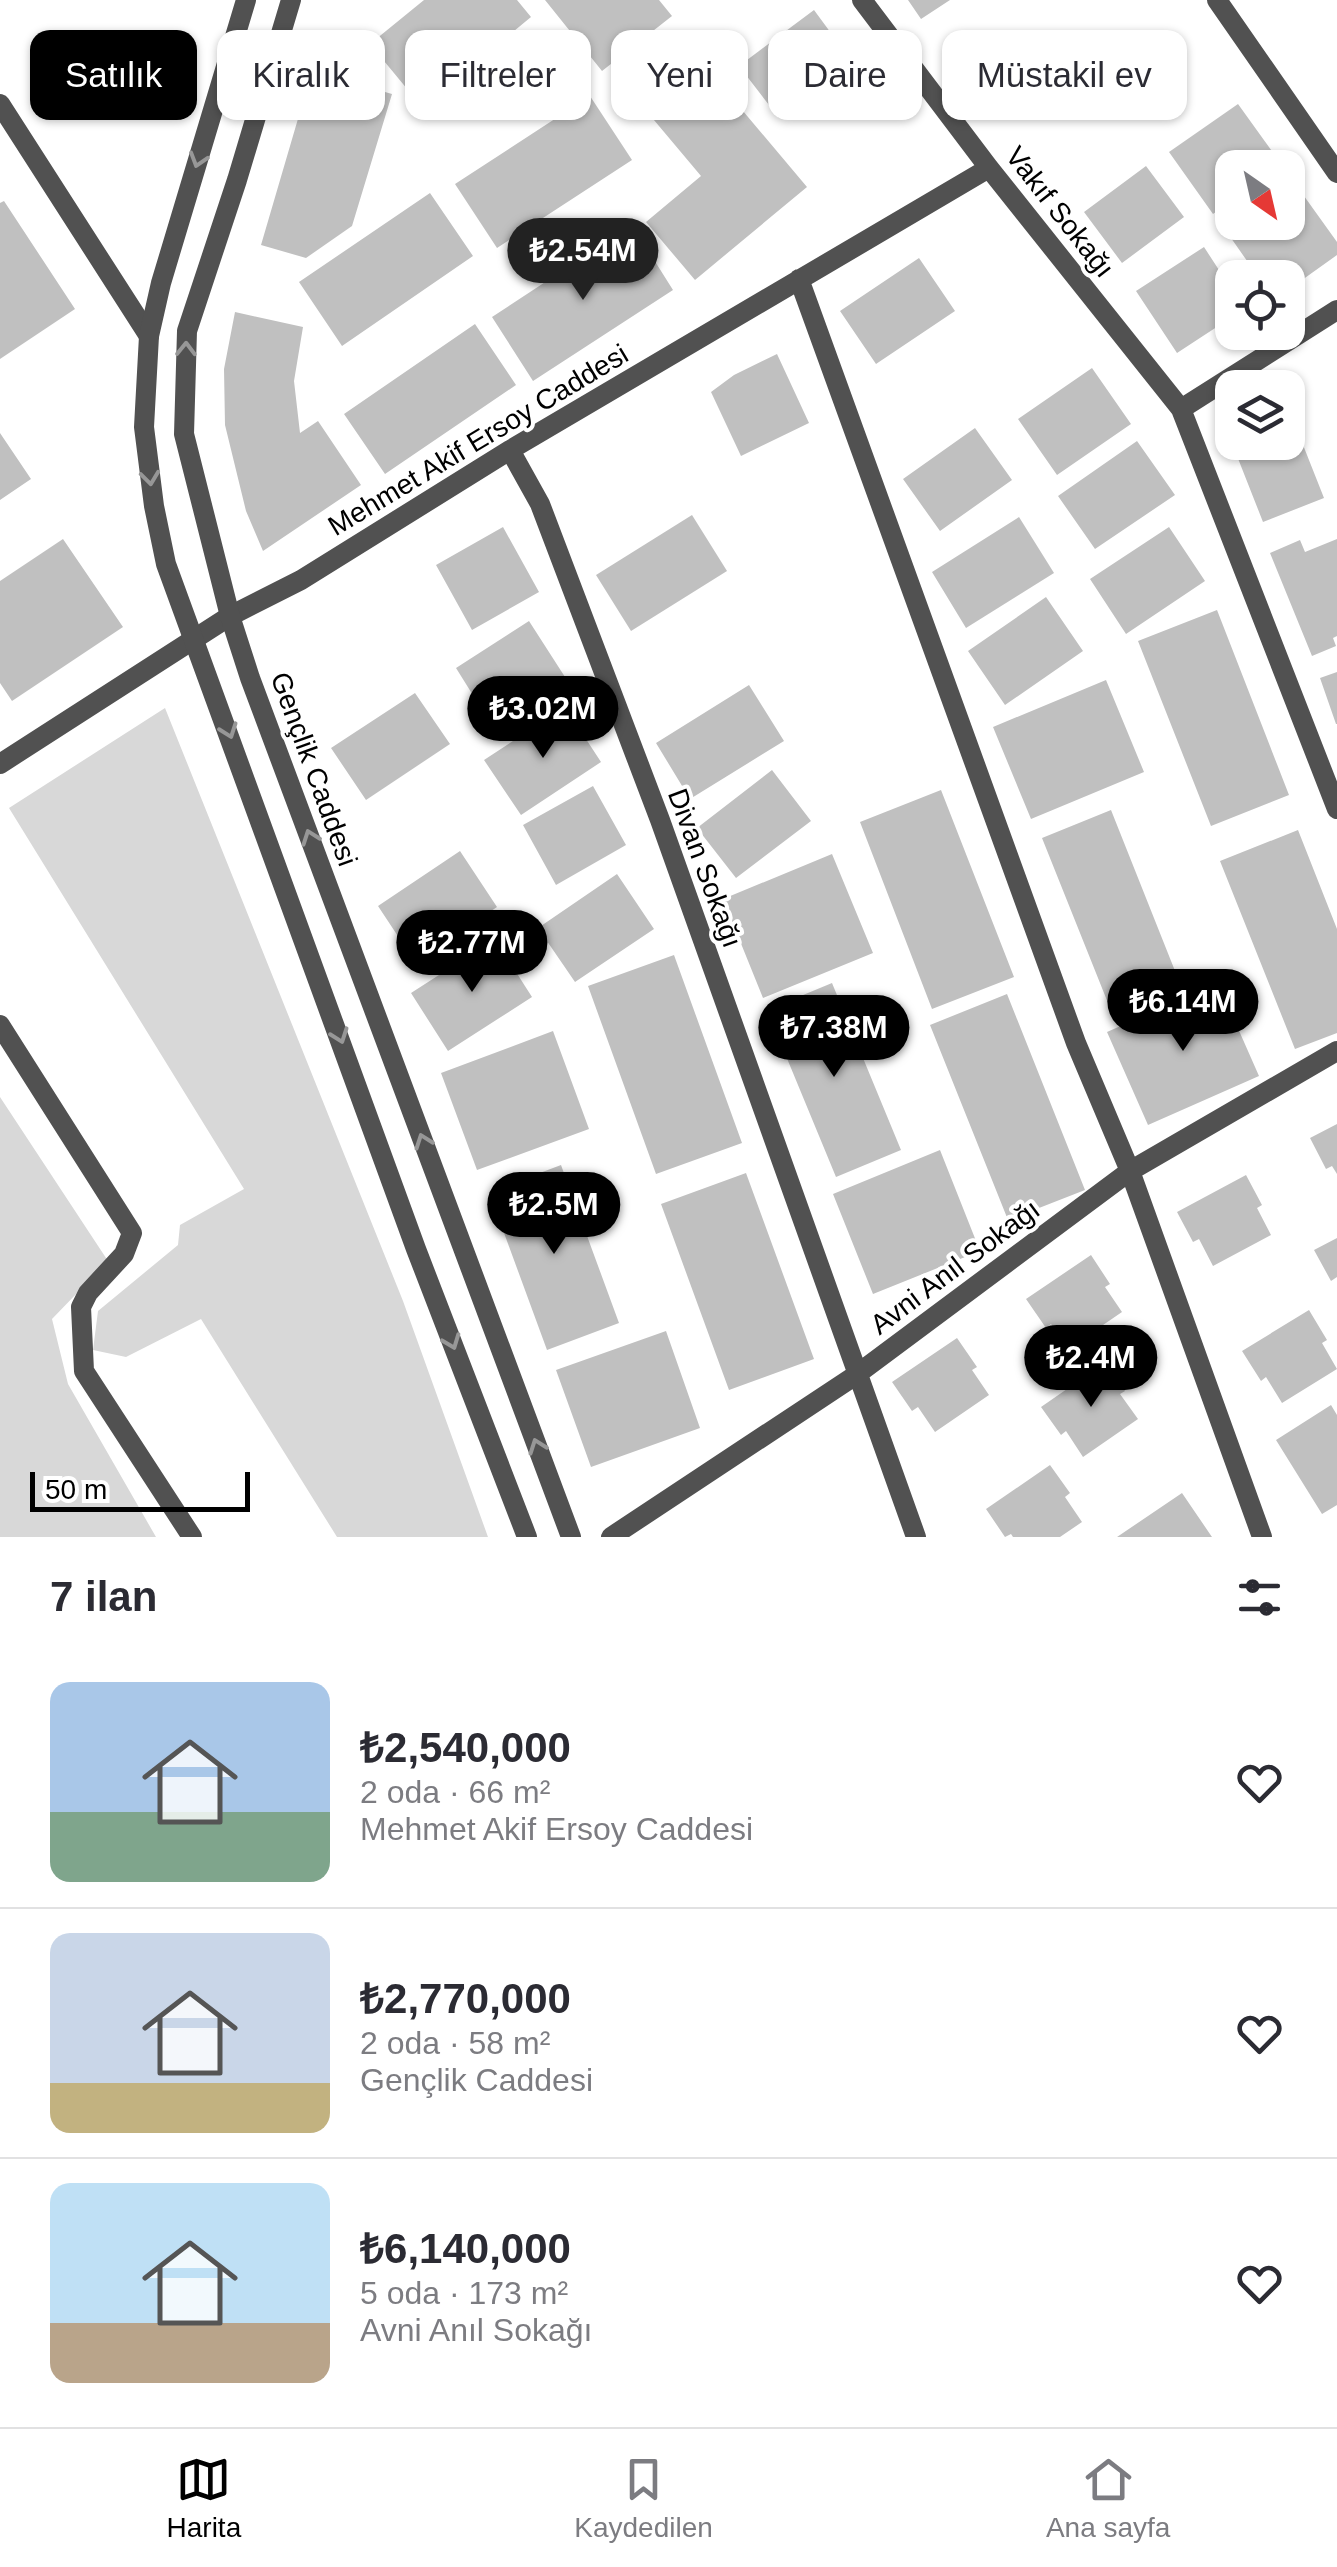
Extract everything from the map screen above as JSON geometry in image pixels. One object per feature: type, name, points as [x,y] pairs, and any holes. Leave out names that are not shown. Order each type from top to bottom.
[{"type":"street","points":[[246,0],[166,265],[149,336],[144,427],[154,506],[166,564],[526,1537]]},
{"type":"street","name":"Gençlik Caddesi","points":[[291,0],[186,331],[184,434],[230,616],[250,678],[571,1537]]},
{"type":"street","name":"Vakıf Sokağı","points":[[862,0],[989,168],[1181,409],[1337,808]]},
{"type":"street","points":[[1217,0],[1337,173]]},
{"type":"street","points":[[0,104],[149,336]]},
{"type":"street","name":"Mehmet Akif Ersoy Caddesi","points":[[0,764],[230,616],[301,580],[510,450],[989,168]]},
{"type":"street","points":[[799,280],[1076,1043],[1130,1171],[1262,1537]]},
{"type":"street","points":[[1181,409],[1337,310]]},
{"type":"street","name":"Divan Sokağı","points":[[510,450],[540,504],[660,820],[916,1537]]},
{"type":"street","points":[[0,1025],[132,1233],[124,1254],[88,1293],[81,1307],[84,1371],[192,1537]]},
{"type":"street","name":"Avni Anıl Sokağı","points":[[612,1537],[856,1375],[1130,1171],[1337,1051]]},
{"type":"shaded area","points":[[165,708],[403,1301],[488,1537],[337,1537],[201,1319],[126,1357],[93,1350],[98,1311],[178,1245],[180,1225],[244,1189],[9,808]]},
{"type":"shaded area","points":[[0,1097],[108,1261],[52,1319],[68,1384],[156,1537],[0,1537]]},
{"type":"building","points":[[424,0],[517,0],[531,17],[515,30],[405,30],[405,86],[385,62],[385,32]]},
{"type":"building","points":[[545,0],[659,0],[672,16],[654,30],[611,30],[611,64],[602,71],[591,57],[591,30],[569,30]]},
{"type":"building","points":[[908,0],[950,0],[921,19]]},
{"type":"building","points":[[814,10],[829,30],[787,30]]},
{"type":"building","points":[[768,44],[768,104],[748,78],[748,59]]},
{"type":"building","points":[[385,92],[392,94],[385,117]]},
{"type":"building","points":[[591,98],[632,160],[497,248],[455,184],[553,120],[591,120]]},
{"type":"building","points":[[1238,104],[1271,150],[1215,150],[1213,214],[1169,152]]},
{"type":"building","points":[[748,117],[807,187],[695,280],[646,222],[701,176],[654,120],[748,120]]},
{"type":"building","points":[[298,120],[384,120],[352,226],[306,258],[261,245]]},
{"type":"building","points":[[1146,166],[1184,217],[1122,263],[1084,212]]},
{"type":"building","points":[[430,193],[473,256],[342,346],[299,282]]},
{"type":"building","points":[[1305,197],[1337,242],[1337,255],[1305,278],[1305,260],[1246,260],[1232,240],[1305,240]]},
{"type":"building","points":[[4,201],[75,309],[0,359],[0,203]]},
{"type":"building","points":[[632,225],[673,290],[533,381],[492,317]]},
{"type":"building","points":[[1204,247],[1215,264],[1215,328],[1177,353],[1136,291]]},
{"type":"building","points":[[919,258],[955,311],[876,364],[840,311]]},
{"type":"building","points":[[235,312],[303,327],[294,381],[300,433],[318,421],[361,485],[263,551],[246,511],[225,425],[224,369]]},
{"type":"building","points":[[475,324],[516,385],[385,474],[344,414]]},
{"type":"building","points":[[777,354],[809,423],[741,456],[711,392],[734,375]]},
{"type":"building","points":[[1092,368],[1131,424],[1057,475],[1018,419]]},
{"type":"building","points":[[975,428],[1012,480],[940,531],[903,479]]},
{"type":"building","points":[[0,433],[31,479],[0,500]]},
{"type":"building","points":[[1137,441],[1175,495],[1095,549],[1058,496]]},
{"type":"building","points":[[1305,450],[1324,498],[1263,522],[1239,460],[1305,460]]},
{"type":"building","points":[[692,515],[727,571],[631,631],[596,575]]},
{"type":"building","points":[[1019,517],[1054,573],[966,628],[932,572]]},
{"type":"building","points":[[503,527],[539,592],[472,630],[436,565]]},
{"type":"building","points":[[1169,527],[1205,581],[1126,634],[1090,579]]},
{"type":"building","points":[[63,539],[123,627],[12,701],[0,683],[0,581]]},
{"type":"building","points":[[1337,539],[1337,636],[1333,638],[1336,646],[1312,656],[1270,553],[1300,540],[1305,552]]},
{"type":"building","points":[[1046,597],[1083,651],[1005,705],[968,651]]},
{"type":"building","points":[[1217,610],[1289,795],[1211,826],[1138,641]]},
{"type":"building","points":[[529,621],[565,677],[491,724],[456,668]]},
{"type":"building","points":[[1337,672],[1337,724],[1336,724],[1320,678]]},
{"type":"building","points":[[1106,680],[1144,772],[1031,819],[993,727]]},
{"type":"building","points":[[749,685],[784,741],[690,799],[656,743]]},
{"type":"building","points":[[415,693],[450,744],[366,800],[331,748]]},
{"type":"building","points":[[565,707],[601,762],[521,815],[484,760]]},
{"type":"building","points":[[772,770],[811,821],[736,878],[697,828]]},
{"type":"building","points":[[593,786],[626,845],[556,885],[523,825]]},
{"type":"building","points":[[941,790],[1014,977],[932,1009],[860,822]]},
{"type":"building","points":[[1111,810],[1179,981],[1110,1008],[1042,838]]},
{"type":"building","points":[[1298,830],[1337,929],[1337,1033],[1295,1049],[1220,861]]},
{"type":"building","points":[[460,851],[497,907],[415,962],[378,906]]},
{"type":"building","points":[[832,854],[873,953],[763,998],[723,899]]},
{"type":"building","points":[[617,874],[654,929],[575,982],[538,928]]},
{"type":"building","points":[[495,939],[532,997],[448,1051],[411,993]]},
{"type":"building","points":[[674,955],[742,1143],[656,1174],[588,986]]},
{"type":"building","points":[[832,983],[901,1150],[836,1177],[767,1010]]},
{"type":"building","points":[[1218,983],[1259,1076],[1148,1125],[1107,1032]]},
{"type":"building","points":[[1007,994],[1085,1190],[1008,1220],[930,1025]]},
{"type":"building","points":[[553,1031],[589,1129],[477,1170],[441,1073]]},
{"type":"building","points":[[1337,1124],[1337,1174],[1332,1166],[1326,1169],[1310,1138]]},
{"type":"building","points":[[940,1150],[980,1251],[873,1294],[833,1194]]},
{"type":"building","points":[[561,1165],[619,1323],[547,1350],[489,1192]]},
{"type":"building","points":[[746,1173],[814,1359],[729,1390],[661,1204]]},
{"type":"building","points":[[1246,1175],[1262,1205],[1257,1208],[1271,1235],[1213,1266],[1199,1239],[1193,1242],[1177,1212]]},
{"type":"building","points":[[1337,1238],[1337,1277],[1331,1281],[1314,1250]]},
{"type":"building","points":[[1091,1255],[1122,1312],[1068,1349],[1051,1324],[1046,1328],[1026,1299]]},
{"type":"building","points":[[1309,1310],[1327,1340],[1322,1343],[1337,1369],[1282,1403],[1266,1377],[1261,1381],[1242,1351]]},
{"type":"building","points":[[666,1331],[700,1428],[591,1467],[556,1370]]},
{"type":"building","points":[[957,1338],[977,1367],[972,1370],[989,1395],[935,1432],[918,1407],[912,1411],[892,1382]]},
{"type":"building","points":[[1106,1362],[1125,1391],[1120,1394],[1138,1419],[1083,1457],[1066,1431],[1061,1435],[1041,1407]]},
{"type":"building","points":[[1331,1405],[1337,1415],[1337,1505],[1322,1514],[1276,1440]]},
{"type":"building","points":[[1050,1465],[1070,1493],[1065,1497],[1082,1522],[1060,1537],[1005,1537],[986,1509]]},
{"type":"building","points":[[1182,1493],[1212,1537],[1117,1537]]}]
